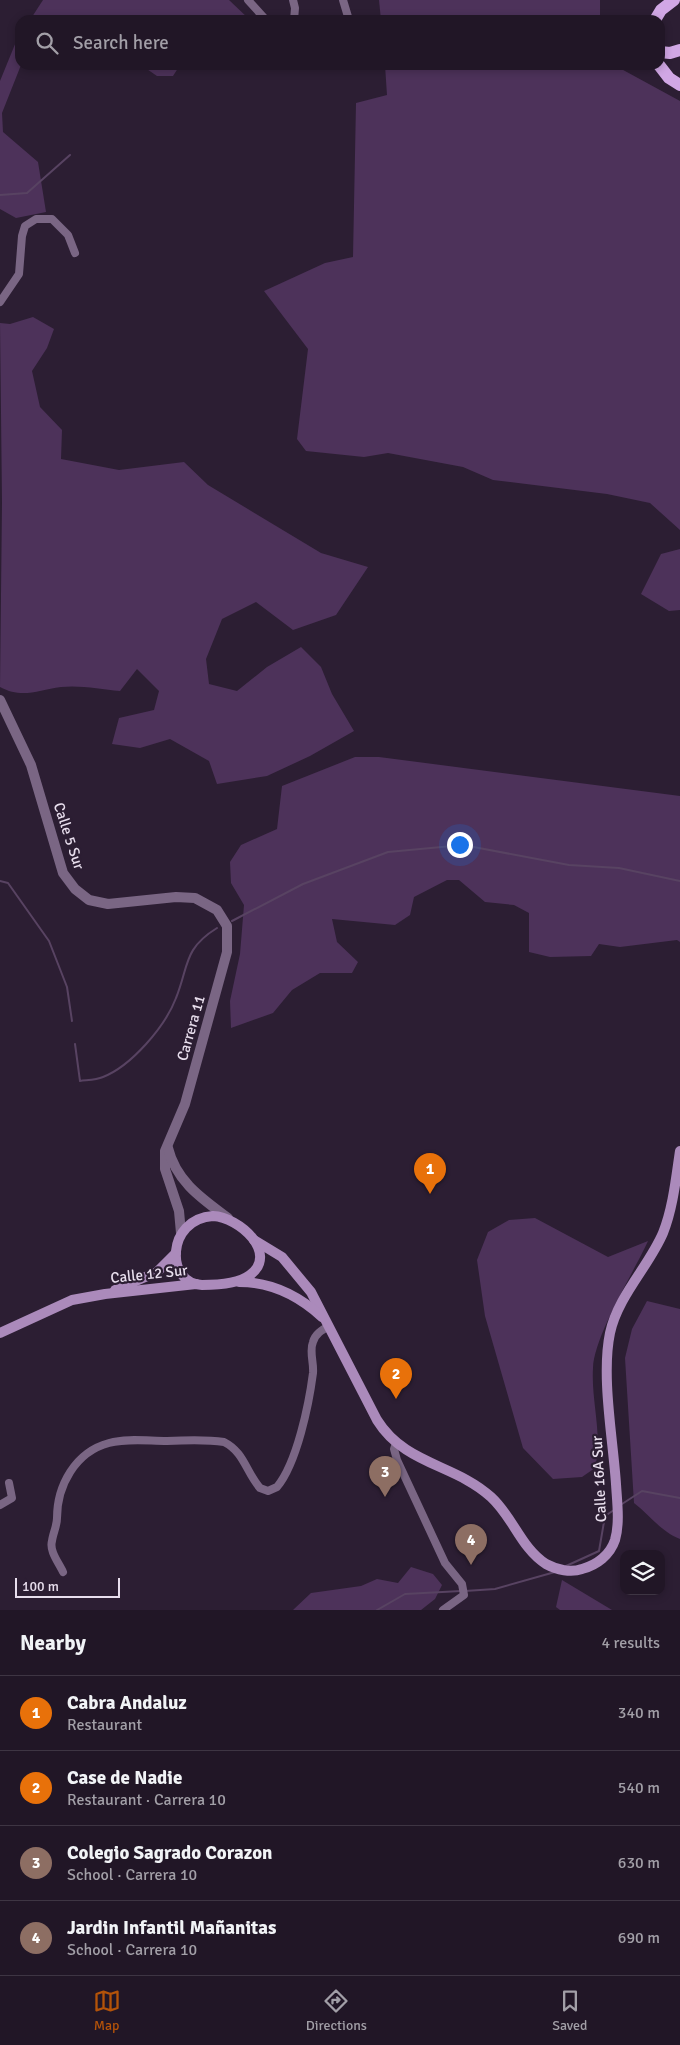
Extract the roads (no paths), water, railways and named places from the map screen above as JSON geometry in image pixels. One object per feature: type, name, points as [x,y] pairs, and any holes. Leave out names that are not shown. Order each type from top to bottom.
[{"type":"main road","points":[[658,15],[674,0]]},
{"type":"main road","points":[[658,15],[672,7],[680,10]]},
{"type":"main road","points":[[665,52],[680,50]]},
{"type":"main road","points":[[663,70],[680,85]]},
{"type":"main road","name":"Calle 16A Sur","points":[[254,1240],[273,1250],[292,1267],[311,1292],[378,1420],[396,1443],[419,1459],[455,1475],[488,1494],[504,1511],[530,1551],[553,1568],[571,1571],[596,1564],[609,1551],[616,1534],[618,1511],[608,1374],[610,1332],[618,1312],[664,1231],[680,1151]]},
{"type":"main road","points":[[234,1282],[247,1277],[255,1271],[258,1254],[254,1240],[244,1228],[228,1218],[213,1216],[191,1222],[181,1232],[176,1252],[182,1274],[197,1284],[260,1283],[284,1291],[303,1301],[328,1324]]},
{"type":"main road","name":"Calle 12 Sur","points":[[105,1294],[157,1272],[176,1252]]},
{"type":"main road","name":"Calle 12 Sur","points":[[0,1333],[60,1304],[105,1294],[197,1284]]},
{"type":"street","points":[[248,0],[262,15]]},
{"type":"street","points":[[293,0],[296,8],[295,15]]},
{"type":"street","points":[[343,0],[348,15]]},
{"type":"street","points":[[0,302],[20,274],[22,236],[25,226],[36,219],[52,219],[68,235],[75,253]]},
{"type":"street","name":"Calle 5 Sur","points":[[0,700],[31,765],[63,873],[75,889],[89,900],[108,904],[176,897],[196,898],[211,906],[221,916]]},
{"type":"street","name":"Carrera 11","points":[[181,1232],[179,1211],[165,1169],[168,1146],[185,1104],[227,952],[228,933],[221,916]]},
{"type":"street","points":[[168,1146],[171,1158],[185,1184],[228,1218]]},
{"type":"street","points":[[64,1572],[52,1550],[51,1542],[57,1521],[57,1503],[62,1484],[76,1464],[96,1448],[108,1443],[126,1441],[224,1442],[232,1446],[243,1459],[260,1488],[268,1490],[276,1487],[292,1458],[306,1410],[313,1372],[313,1340],[328,1324]]},
{"type":"street","points":[[396,1443],[394,1449],[397,1460],[446,1563],[462,1584],[465,1594],[443,1610]]},
{"type":"street","points":[[0,1505],[12,1498],[9,1483]]},
{"type":"waterway","points":[[0,195],[27,193],[70,155]]},
{"type":"waterway","points":[[232,921],[303,884],[388,852],[463,845],[569,865],[619,868],[680,881]]},
{"type":"waterway","points":[[0,881],[8,883],[49,941],[67,987],[72,1021]]},
{"type":"waterway","points":[[75,1044],[80,1081],[103,1077],[125,1064],[146,1044],[164,1021],[176,998],[193,951],[198,943],[217,928]]},
{"type":"waterway","points":[[622,1504],[642,1491],[680,1498]]},
{"type":"waterway","points":[[566,1566],[599,1551],[605,1516],[614,1510]]},
{"type":"waterway","points":[[465,1591],[495,1589],[555,1572]]},
{"type":"waterway","points":[[377,1610],[405,1594],[461,1591]]},
{"type":"place","name":"Cabra Andaluz","points":[[430,1194]]},
{"type":"place","name":"Case de Nadie","points":[[396,1399]]},
{"type":"place","name":"Colegio Sagrado Corazon","points":[[385,1497]]},
{"type":"place","name":"Jardin Infantil Mañanitas","points":[[471,1565]]}]
